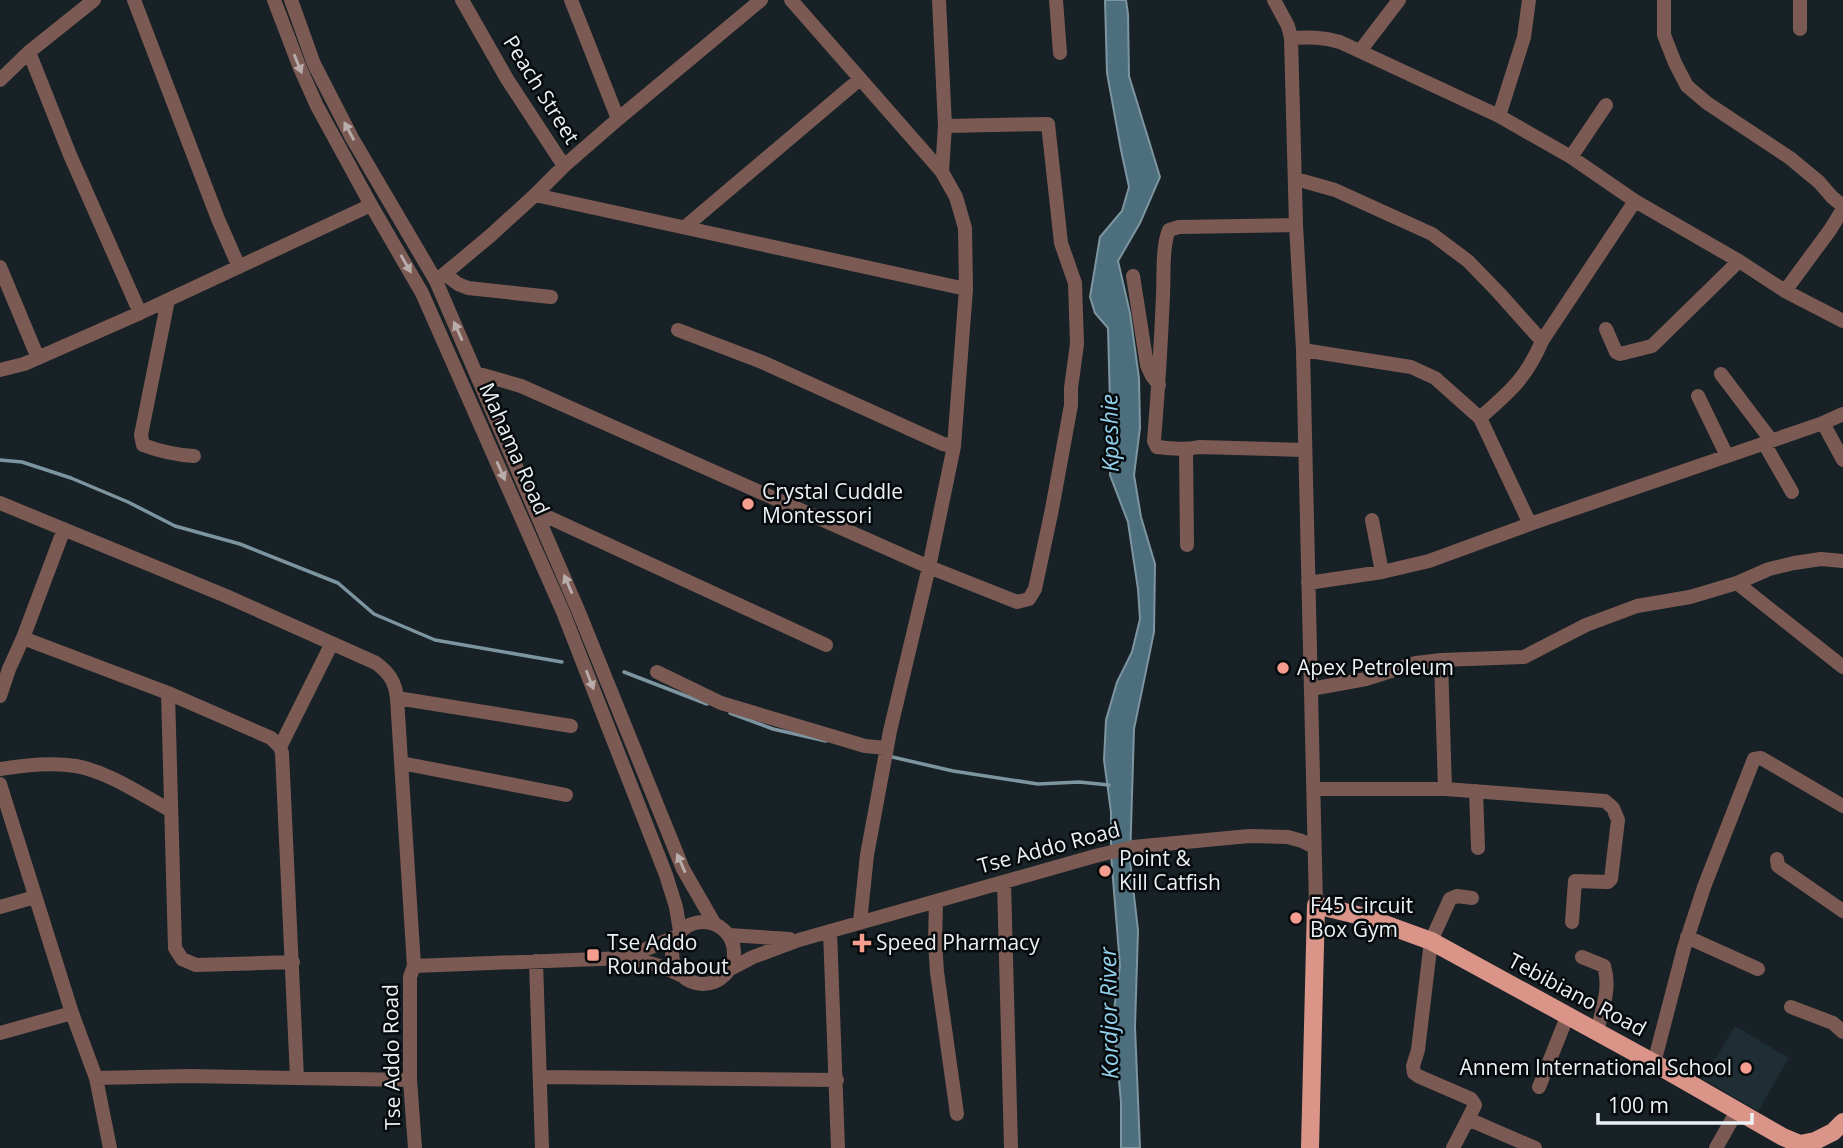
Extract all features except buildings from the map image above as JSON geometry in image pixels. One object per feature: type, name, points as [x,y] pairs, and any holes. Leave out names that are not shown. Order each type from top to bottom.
[{"type":"main road","name":"Tebibiano Road","points":[[1316,905],[1365,917],[1431,941],[1803,1146],[1825,1137],[1843,1122]]},
{"type":"main road","points":[[1310,1148],[1316,905]]},
{"type":"street","points":[[0,80],[29,52],[94,0]]},
{"type":"street","points":[[134,0],[239,267]]},
{"type":"street","name":"Mahama Road","points":[[274,0],[317,106],[422,293],[563,612],[666,874],[677,907],[678,934]]},
{"type":"street","name":"Mahama Road","points":[[291,0],[314,64],[352,138],[440,278],[476,373],[578,610],[683,869],[714,923]]},
{"type":"street","name":"Peach Street","points":[[462,0],[507,79],[564,166]]},
{"type":"street","points":[[440,278],[618,119],[761,0]]},
{"type":"street","points":[[791,0],[942,172],[956,197],[965,228],[966,289],[954,446],[929,567],[886,749],[867,855],[860,922]]},
{"type":"street","points":[[939,0],[946,126],[942,172]]},
{"type":"street","points":[[1056,0],[1060,54]]},
{"type":"street","points":[[1274,0],[1288,26],[1291,38],[1296,225],[1303,350],[1316,905]]},
{"type":"street","points":[[1360,51],[1399,0]]},
{"type":"street","points":[[1499,116],[1524,37],[1529,0]]},
{"type":"street","points":[[1664,0],[1664,34],[1687,86],[1707,103],[1790,158],[1843,207],[1830,230],[1785,291]]},
{"type":"street","points":[[1800,0],[1800,29]]},
{"type":"street","points":[[575,2],[618,119]]},
{"type":"street","points":[[1291,38],[1324,37],[1499,116],[1571,157],[1635,201],[1785,291],[1843,321]]},
{"type":"street","points":[[29,52],[70,155],[140,313]]},
{"type":"street","points":[[685,227],[860,79]]},
{"type":"street","points":[[1571,157],[1606,105]]},
{"type":"street","points":[[476,373],[522,386],[929,567],[1017,602],[1029,599],[1035,589],[1052,509],[1071,405],[1077,344],[1075,283],[1062,243],[1048,124],[946,126]]},
{"type":"street","points":[[1296,179],[1335,190],[1432,234],[1468,261],[1542,341]]},
{"type":"street","points":[[535,195],[966,289]]},
{"type":"street","points":[[1479,418],[1515,387],[1532,364],[1542,341],[1635,201]]},
{"type":"street","points":[[0,369],[24,364],[140,313],[371,205]]},
{"type":"street","points":[[1296,225],[1179,227],[1169,230],[1154,441],[1157,447],[1186,449],[1199,447],[1304,450]]},
{"type":"street","points":[[1606,330],[1616,352],[1620,354],[1652,346],[1739,261]]},
{"type":"street","points":[[0,267],[38,358]]},
{"type":"street","points":[[1133,276],[1147,365],[1159,385]]},
{"type":"street","points":[[440,278],[468,288],[551,297]]},
{"type":"street","points":[[168,300],[141,441],[151,449],[194,456]]},
{"type":"street","points":[[678,330],[762,362],[943,444],[954,446]]},
{"type":"street","points":[[1303,350],[1412,367],[1435,378],[1479,418],[1530,524]]},
{"type":"street","points":[[1721,374],[1768,442],[1792,492]]},
{"type":"street","points":[[1698,396],[1727,456]]},
{"type":"street","points":[[1308,583],[1382,572],[1429,561],[1843,414]]},
{"type":"street","points":[[1823,423],[1843,460]]},
{"type":"street","points":[[1186,449],[1187,545]]},
{"type":"street","points":[[0,502],[226,596],[376,663],[389,673],[395,683],[397,698],[414,966]]},
{"type":"street","points":[[537,512],[826,645]]},
{"type":"street","points":[[1372,520],[1382,572]]},
{"type":"street","points":[[0,696],[64,529]]},
{"type":"street","points":[[1311,689],[1366,679],[1416,663],[1524,657],[1586,625],[1637,606],[1690,597],[1794,563],[1822,559],[1843,561]]},
{"type":"street","points":[[1737,583],[1843,667]]},
{"type":"street","points":[[23,638],[168,693],[271,737],[280,747],[297,1078]]},
{"type":"street","points":[[280,747],[332,643]]},
{"type":"street","points":[[1441,660],[1445,789]]},
{"type":"street","points":[[657,672],[720,703],[865,746],[886,749]]},
{"type":"street","points":[[168,693],[175,948],[182,960],[196,965],[293,962]]},
{"type":"street","points":[[397,698],[571,726]]},
{"type":"street","points":[[1654,1063],[1687,937],[1754,759],[1761,758],[1843,806]]},
{"type":"street","points":[[401,763],[566,795]]},
{"type":"street","points":[[0,769],[30,765],[76,766],[106,776],[170,810]]},
{"type":"street","points":[[0,784],[72,1013],[96,1078],[110,1148]]},
{"type":"street","points":[[1314,789],[1445,789],[1605,801],[1613,808],[1618,820],[1611,879],[1608,882],[1575,881],[1572,922]]},
{"type":"street","points":[[1476,791],[1478,848]]},
{"type":"street","name":"Tse Addo Road","points":[[730,969],[753,957],[799,940],[1133,847],[1273,836],[1288,837],[1314,847]]},
{"type":"street","points":[[1777,859],[1778,866],[1843,911]]},
{"type":"street","points":[[1004,881],[1011,1148]]},
{"type":"street","points":[[1453,1148],[1475,1105],[1471,1099],[1414,1073],[1413,1066],[1418,1051],[1431,941],[1450,899],[1457,896],[1472,898]]},
{"type":"street","points":[[0,907],[35,897]]},
{"type":"street","points":[[936,901],[937,972],[957,1114]]},
{"type":"street","points":[[702,921],[714,923],[729,934],[734,946],[730,969],[712,983],[690,981],[680,975],[674,966],[672,946],[678,934],[690,924],[702,921]]},
{"type":"street","points":[[830,931],[838,1148]]},
{"type":"street","name":"Tse Addo Road","points":[[625,958],[678,934]]},
{"type":"street","name":"Tse Addo Road","points":[[729,934],[799,940]]},
{"type":"street","points":[[1687,937],[1758,969]]},
{"type":"street","points":[[1582,957],[1604,966],[1608,979],[1597,1032]]},
{"type":"street","name":"Tse Addo Road","points":[[415,1148],[410,1080],[410,977],[414,966],[625,958],[665,967],[680,975]]},
{"type":"street","points":[[536,961],[542,1148]]},
{"type":"street","points":[[1791,1007],[1833,1023],[1843,1032]]},
{"type":"street","points":[[0,1033],[72,1013]]},
{"type":"street","points":[[1539,1087],[1567,1017]]},
{"type":"street","points":[[96,1078],[188,1076],[410,1080]]},
{"type":"street","points":[[540,1077],[837,1080]]},
{"type":"street","points":[[1716,1148],[1737,1111]]},
{"type":"street","points":[[1468,1119],[1535,1148]]},
{"type":"shaded area","name":"Annem International School","points":[[1735,1026],[1789,1058],[1758,1111],[1703,1079]]},
{"type":"water","points":[[1105,0],[1126,0],[1129,76],[1160,177],[1140,223],[1118,261],[1130,313],[1139,378],[1140,428],[1134,475],[1141,517],[1155,564],[1154,632],[1134,729],[1130,861],[1138,930],[1135,1027],[1140,1148],[1121,1148],[1121,1102],[1113,1017],[1120,966],[1111,854],[1111,812],[1104,760],[1106,720],[1117,682],[1132,652],[1140,619],[1128,522],[1110,475],[1108,328],[1095,313],[1090,297],[1100,237],[1122,211],[1129,187],[1107,73]]},
{"type":"waterway","points":[[0,460],[22,462],[71,478],[175,526],[240,544],[338,583],[374,614],[435,640],[562,662]]},
{"type":"waterway","points":[[624,672],[707,704]]},
{"type":"waterway","points":[[730,713],[773,729],[826,741]]},
{"type":"waterway","points":[[888,756],[953,771],[1038,784],[1079,782],[1109,785]]},
{"type":"place","name":"Crystal Cuddle Montessori","points":[[748,504]]},
{"type":"place","name":"Apex Petroleum","points":[[1283,668]]},
{"type":"place","name":"Point & Kill Catfish","points":[[1105,871]]},
{"type":"place","name":"F45 Circuit Box Gym","points":[[1296,918]]},
{"type":"place","name":"Speed Pharmacy","points":[[862,943]]},
{"type":"place","name":"Tse Addo Roundabout","points":[[593,955]]},
{"type":"place","name":"Annem International School","points":[[1746,1068]]},
{"type":"water label","name":"Kpeshie","points":[[1110,433]]},
{"type":"water label","name":"Kordjor River","points":[[1109,1013]]}]
